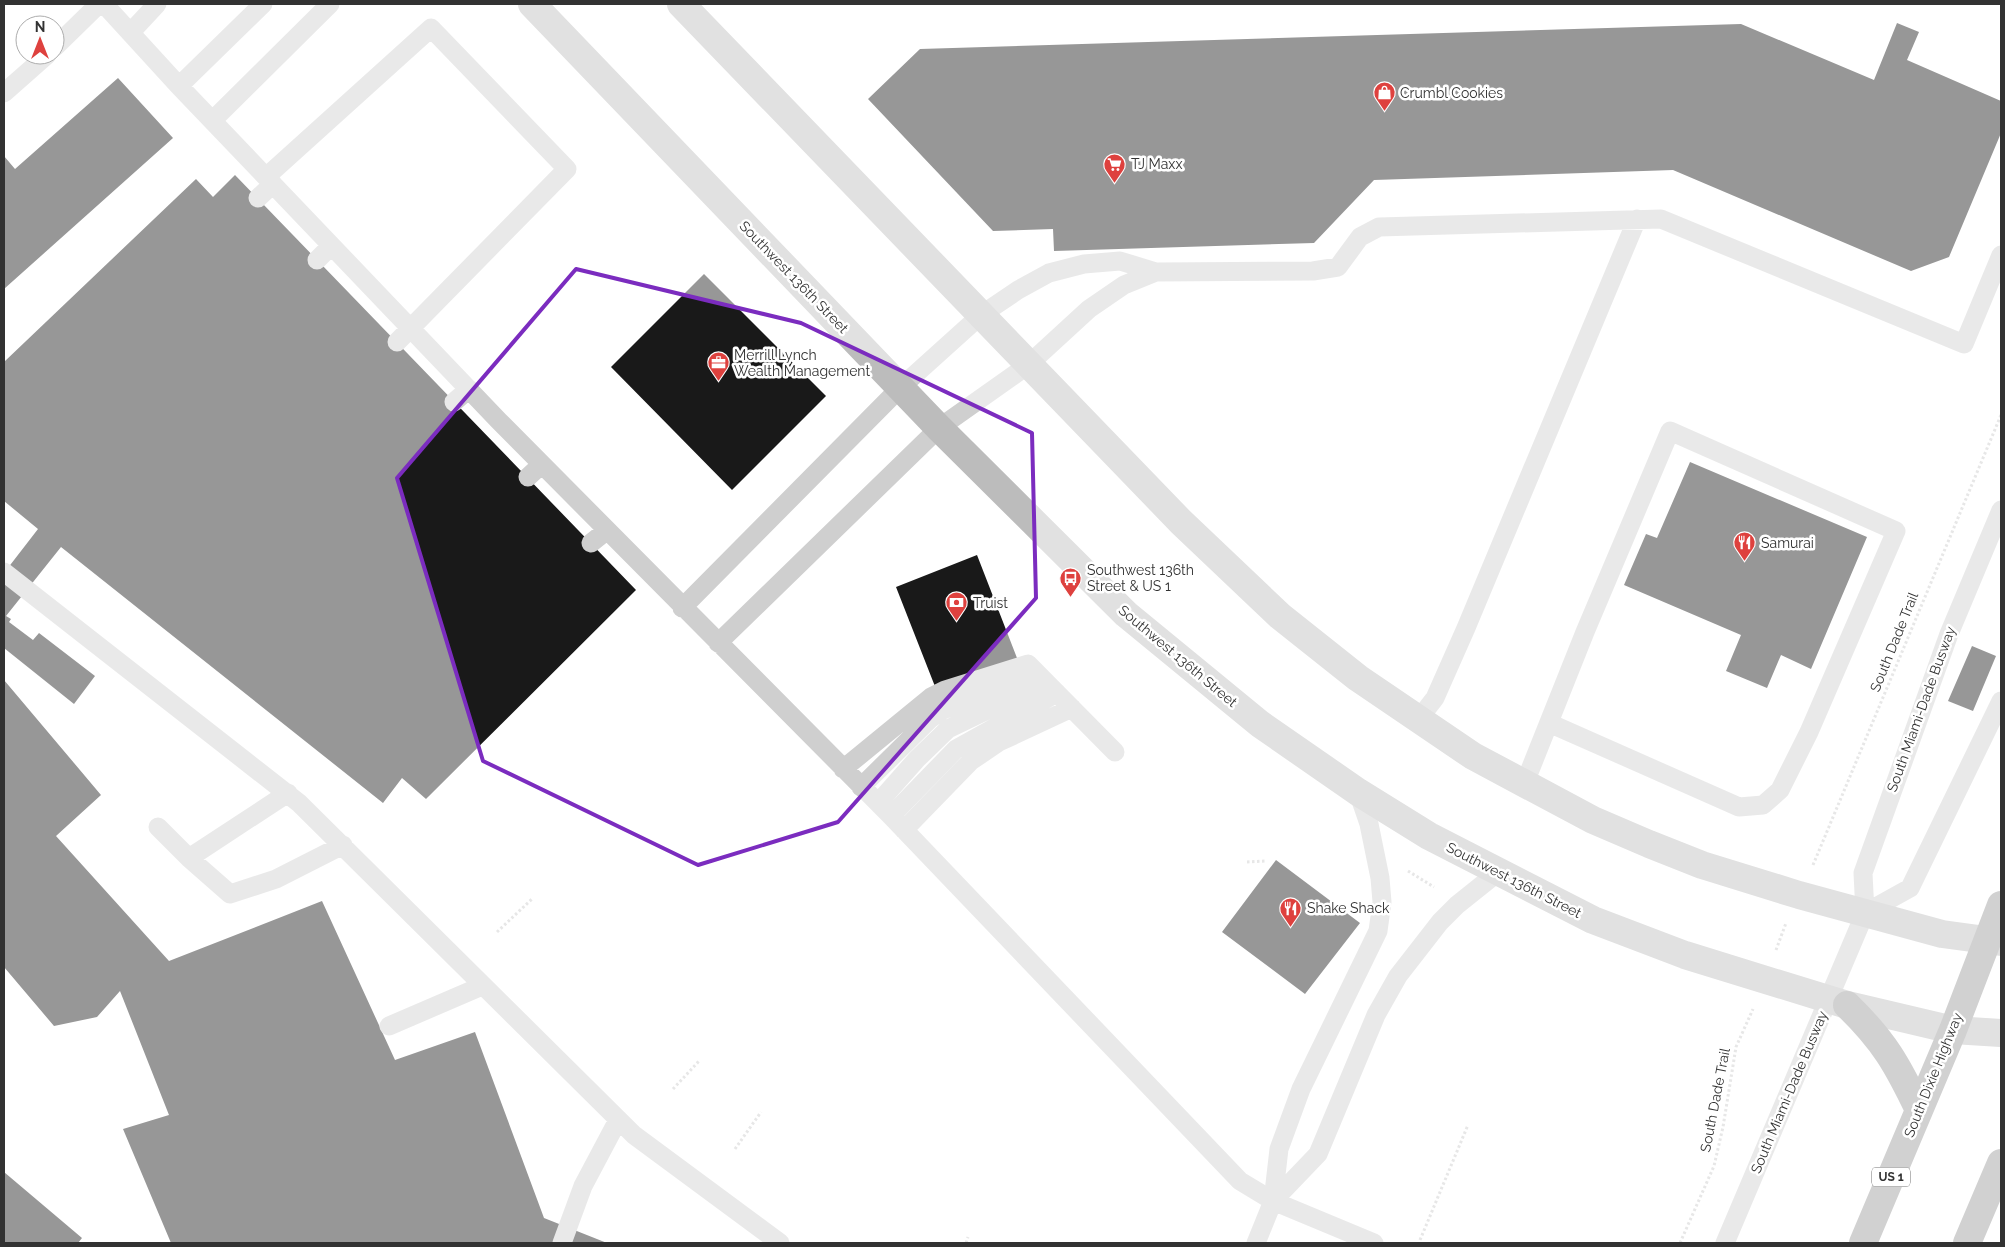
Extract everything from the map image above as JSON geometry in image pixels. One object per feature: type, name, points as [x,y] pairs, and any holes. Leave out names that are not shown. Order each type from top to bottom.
[{"type":"highway","name":"South Dixie Highway","points":[[1863,1243],[1953,1030],[1994,941],[2001,906]]},
{"type":"highway","points":[[1838,1002],[1875,1032],[1894,1060],[1919,1110]]},
{"type":"highway","points":[[1967,1243],[2001,1163]]},
{"type":"street","name":"Southwest 136th Street","points":[[532,4],[900,388],[1126,614],[1260,724],[1358,792],[1429,836],[1497,873],[1593,920],[1685,955],[1838,1002],[1953,1030],[2001,1033]]},
{"type":"street","points":[[681,4],[1181,522],[1280,616],[1358,678],[1472,756],[1593,820],[1702,865],[1761,884],[1942,934],[1994,941]]},
{"type":"lane","points":[[65,37],[98,4]]},
{"type":"lane","points":[[104,4],[179,86],[469,389],[535,471],[606,531],[861,786],[1240,1181],[1273,1201],[1374,1243]]},
{"type":"lane","points":[[131,32],[157,4]]},
{"type":"lane","points":[[179,86],[263,4]]},
{"type":"lane","points":[[213,120],[330,4]]},
{"type":"lane","points":[[258,198],[270,181],[431,28],[495,92],[567,169],[397,342]]},
{"type":"lane","points":[[4,93],[36,65]]},
{"type":"lane","points":[[1418,720],[1434,698],[1462,636],[1637,219]]},
{"type":"lane","points":[[682,608],[900,388],[981,315],[1018,290],[1049,273],[1084,264],[1120,261],[1156,272],[1313,271],[1338,267],[1360,237],[1379,227],[1661,219],[1964,344],[2001,255]]},
{"type":"lane","points":[[317,260],[331,246]]},
{"type":"lane","points":[[718,643],[940,428],[1028,365],[1089,309],[1124,285],[1156,272]]},
{"type":"lane","points":[[454,402],[469,389]]},
{"type":"lane","points":[[1524,785],[1548,723],[1670,431],[1896,532],[1805,740],[1780,790],[1763,805],[1739,807],[1548,723]]},
{"type":"lane","name":"South Miami-Dade Busway","points":[[1725,1243],[1838,1002],[1865,913],[1863,873],[1945,643],[2001,510]]},
{"type":"lane","points":[[591,543],[606,531]]},
{"type":"lane","points":[[4,572],[288,793],[634,1135],[697,1184],[780,1243]]},
{"type":"lane","points":[[843,769],[931,697],[945,690],[1028,664],[1115,752]]},
{"type":"lane","points":[[861,786],[930,719],[943,710],[1046,683]]},
{"type":"lane","points":[[884,810],[956,749],[1046,683]]},
{"type":"lane","points":[[1865,913],[1910,888],[2001,701]]},
{"type":"lane","points":[[904,830],[971,762],[999,742],[1072,708]]},
{"type":"lane","points":[[1256,1243],[1273,1201],[1279,1149],[1301,1089],[1346,993],[1366,960],[1378,932],[1382,902],[1380,878],[1369,824],[1358,792]]},
{"type":"lane","points":[[189,858],[288,793]]},
{"type":"lane","points":[[158,827],[189,858],[230,894],[276,879],[342,845]]},
{"type":"lane","points":[[1273,1201],[1318,1154],[1376,1015],[1398,976],[1440,922],[1457,905],[1497,873]]},
{"type":"lane","points":[[389,1026],[482,986]]},
{"type":"lane","points":[[562,1243],[583,1186],[618,1120]]},
{"type":"path","name":"South Dade Trail","points":[[1811,871],[2001,415]]},
{"type":"path","points":[[1247,862],[1266,861]]},
{"type":"path","points":[[1406,870],[1442,892]]},
{"type":"path","points":[[497,932],[533,898]]},
{"type":"path","name":"South Dade Trail","points":[[1680,1243],[1714,1166],[1723,1127],[1736,1047],[1750,1016]]},
{"type":"path","points":[[673,1089],[700,1060]]},
{"type":"path","points":[[735,1149],[761,1112]]},
{"type":"path","points":[[1420,1240],[1468,1125]]},
{"type":"path","points":[[966,1243],[968,1237]]},
{"type":"highlighted area","points":[[576,269],[801,323],[1032,433],[1036,598],[838,822],[698,865],[483,761],[397,478]]},
{"type":"building","points":[[1897,23],[1919,32],[1907,60],[2001,101],[2001,133],[1949,257],[1911,271],[1673,170],[1374,180],[1314,243],[1054,251],[1053,229],[993,231],[868,99],[920,49],[1741,24],[1874,80]]},
{"type":"building","points":[[118,78],[173,138],[4,289],[4,156],[15,169]]},
{"type":"building","points":[[235,175],[636,590],[426,799],[402,778],[383,803],[61,547],[6,616],[11,619],[9,622],[33,640],[39,633],[95,676],[74,704],[4,648],[4,573],[38,529],[4,501],[4,362],[196,179],[213,197]]},
{"type":"building","name":"Merrill Lynch Wealth Management","points":[[704,274],[826,396],[732,490],[611,367]]},
{"type":"building","name":"Samurai","points":[[1690,462],[1867,537],[1811,669],[1781,655],[1767,688],[1726,671],[1741,635],[1624,585],[1646,534],[1657,538]]},
{"type":"building","name":"Truist","points":[[977,555],[1017,658],[1009,738],[953,682],[936,689],[896,587]]},
{"type":"building","points":[[1972,646],[1996,656],[1973,711],[1948,701]]},
{"type":"building","points":[[4,680],[101,795],[56,836],[169,961],[322,901],[395,1060],[475,1032],[544,1218],[607,1243],[171,1243],[123,1129],[169,1115],[120,991],[97,1017],[54,1026],[4,967]]},
{"type":"building","name":"Shake Shack","points":[[1276,860],[1360,923],[1305,994],[1222,932]]},
{"type":"building","points":[[4,1172],[82,1238],[78,1243],[4,1243]]},
{"type":"place","name":"Crumbl Cookies","points":[[1384,112]]},
{"type":"place","name":"TJ Maxx","points":[[1115,183]]},
{"type":"place","name":"Merrill Lynch Wealth Management","points":[[718,382]]},
{"type":"place","name":"Samurai","points":[[1745,562]]},
{"type":"place","name":"Southwest 136th Street & US 1","points":[[1071,597]]},
{"type":"place","name":"Truist","points":[[957,622]]},
{"type":"place","name":"Shake Shack","points":[[1291,927]]}]
